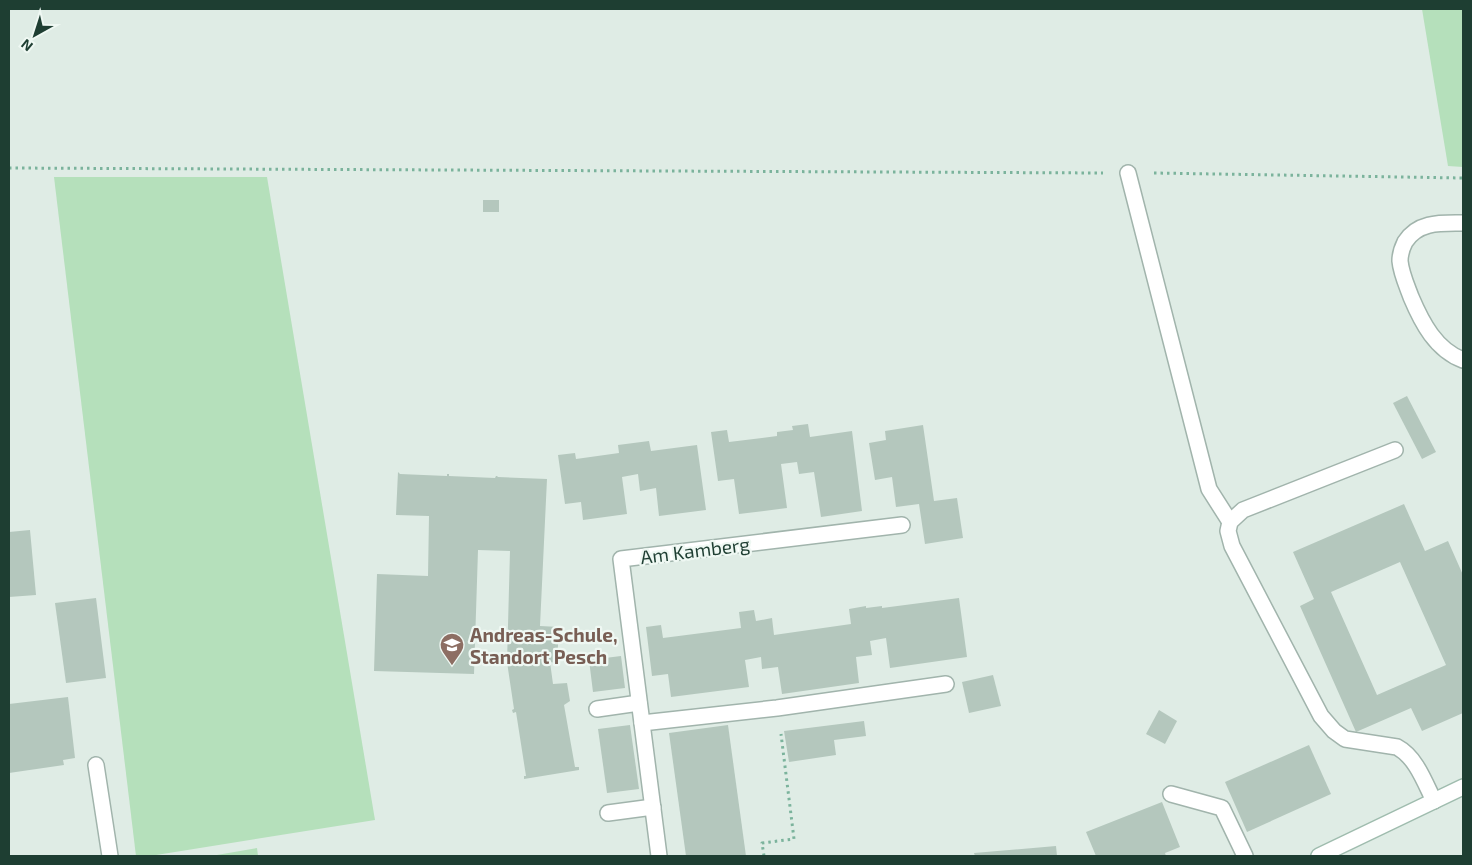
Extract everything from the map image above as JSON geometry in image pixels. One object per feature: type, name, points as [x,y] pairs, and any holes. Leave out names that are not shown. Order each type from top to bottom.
[{"type":"street","points":[[1128,173],[1209,490],[1230,522]]},
{"type":"street","points":[[1463,223],[1439,223],[1424,226],[1410,236],[1400,256],[1404,277],[1426,327],[1443,348],[1463,360]]},
{"type":"street","points":[[1394,450],[1243,510],[1230,522],[1228,531],[1232,546],[1320,716],[1334,731],[1345,738],[1397,747],[1402,750],[1413,762],[1434,801]]},
{"type":"street","name":"Am Kamberg","points":[[659,856],[621,559],[902,525]]},
{"type":"street","points":[[642,723],[777,708],[946,684]]},
{"type":"street","points":[[597,709],[639,703]]},
{"type":"street","points":[[96,765],[110,856]]},
{"type":"street","points":[[1319,856],[1335,853],[1463,787]]},
{"type":"street","points":[[1171,794],[1222,808],[1245,856]]},
{"type":"street","points":[[608,813],[653,807]]},
{"type":"path","points":[[9,168],[1128,173],[1463,178]]},
{"type":"path","points":[[764,856],[762,843],[794,839],[777,708]]},
{"type":"green space","points":[[1422,9],[1463,9],[1463,167],[1448,166]]},
{"type":"green space","points":[[54,177],[267,177],[375,820],[150,856],[136,856]]},
{"type":"green space","points":[[257,848],[258,856],[211,856]]},
{"type":"building","points":[[483,200],[499,200],[499,212],[483,212]]},
{"type":"building","points":[[1407,396],[1436,452],[1422,459],[1393,403]]},
{"type":"building","points":[[808,424],[810,437],[852,431],[862,511],[821,517],[814,472],[799,474],[797,462],[781,464],[787,508],[739,514],[734,479],[718,481],[711,432],[727,430],[729,442],[777,436],[777,432],[793,430],[792,426]]},
{"type":"building","points":[[923,425],[934,501],[957,498],[963,538],[925,544],[919,504],[896,507],[892,477],[875,480],[869,443],[886,440],[885,431]]},
{"type":"building","points":[[649,441],[651,451],[697,445],[706,510],[659,516],[656,488],[640,491],[638,474],[622,477],[627,514],[583,520],[581,502],[565,504],[558,455],[575,453],[576,459],[619,453],[618,445]]},
{"type":"building","points":[[398,472],[400,474],[447,476],[449,474],[449,476],[547,479],[540,626],[559,627],[557,663],[550,662],[553,684],[567,683],[570,701],[564,705],[575,767],[579,767],[579,770],[524,779],[524,776],[526,776],[516,712],[513,713],[512,710],[514,709],[507,662],[510,551],[478,550],[474,674],[374,671],[377,574],[428,576],[429,516],[396,515]]},
{"type":"building","points":[[1404,504],[1425,551],[1448,541],[1463,575],[1463,713],[1422,731],[1411,708],[1356,732],[1300,606],[1314,599],[1293,552]],"holes":[[[1400,562],[1446,665],[1377,695],[1331,592]]]},
{"type":"building","points":[[30,530],[36,595],[9,597],[9,532]]},
{"type":"building","points":[[96,598],[106,678],[66,683],[55,603]]},
{"type":"building","points":[[959,598],[967,657],[890,668],[886,638],[870,641],[872,655],[856,657],[859,683],[782,694],[778,667],[762,669],[761,657],[745,660],[749,687],[671,697],[668,674],[652,676],[646,627],[661,625],[663,638],[741,628],[739,612],[754,610],[756,621],[772,618],[774,635],[851,624],[849,609],[866,606],[866,608],[882,606],[882,608]]},
{"type":"building","points":[[621,656],[625,688],[593,692],[589,660]]},
{"type":"building","points":[[993,675],[1001,706],[969,713],[962,682]]},
{"type":"building","points":[[68,697],[75,758],[63,760],[64,765],[9,773],[9,704]]},
{"type":"building","points":[[1159,710],[1177,721],[1165,744],[1146,734]]},
{"type":"building","points":[[864,721],[866,736],[834,740],[836,755],[789,762],[784,731]]},
{"type":"building","points":[[630,725],[639,789],[607,793],[598,729]]},
{"type":"building","points":[[728,725],[746,856],[686,856],[669,733]]},
{"type":"building","points":[[1309,745],[1331,794],[1247,832],[1225,782]]},
{"type":"building","points":[[1162,802],[1180,847],[1165,853],[1166,856],[1096,856],[1086,832]]},
{"type":"building","points":[[1056,846],[1057,856],[975,856],[974,853]]},
{"type":"place","name":"Andreas-Schule, Standort Pesch","points":[[452,666]]}]
